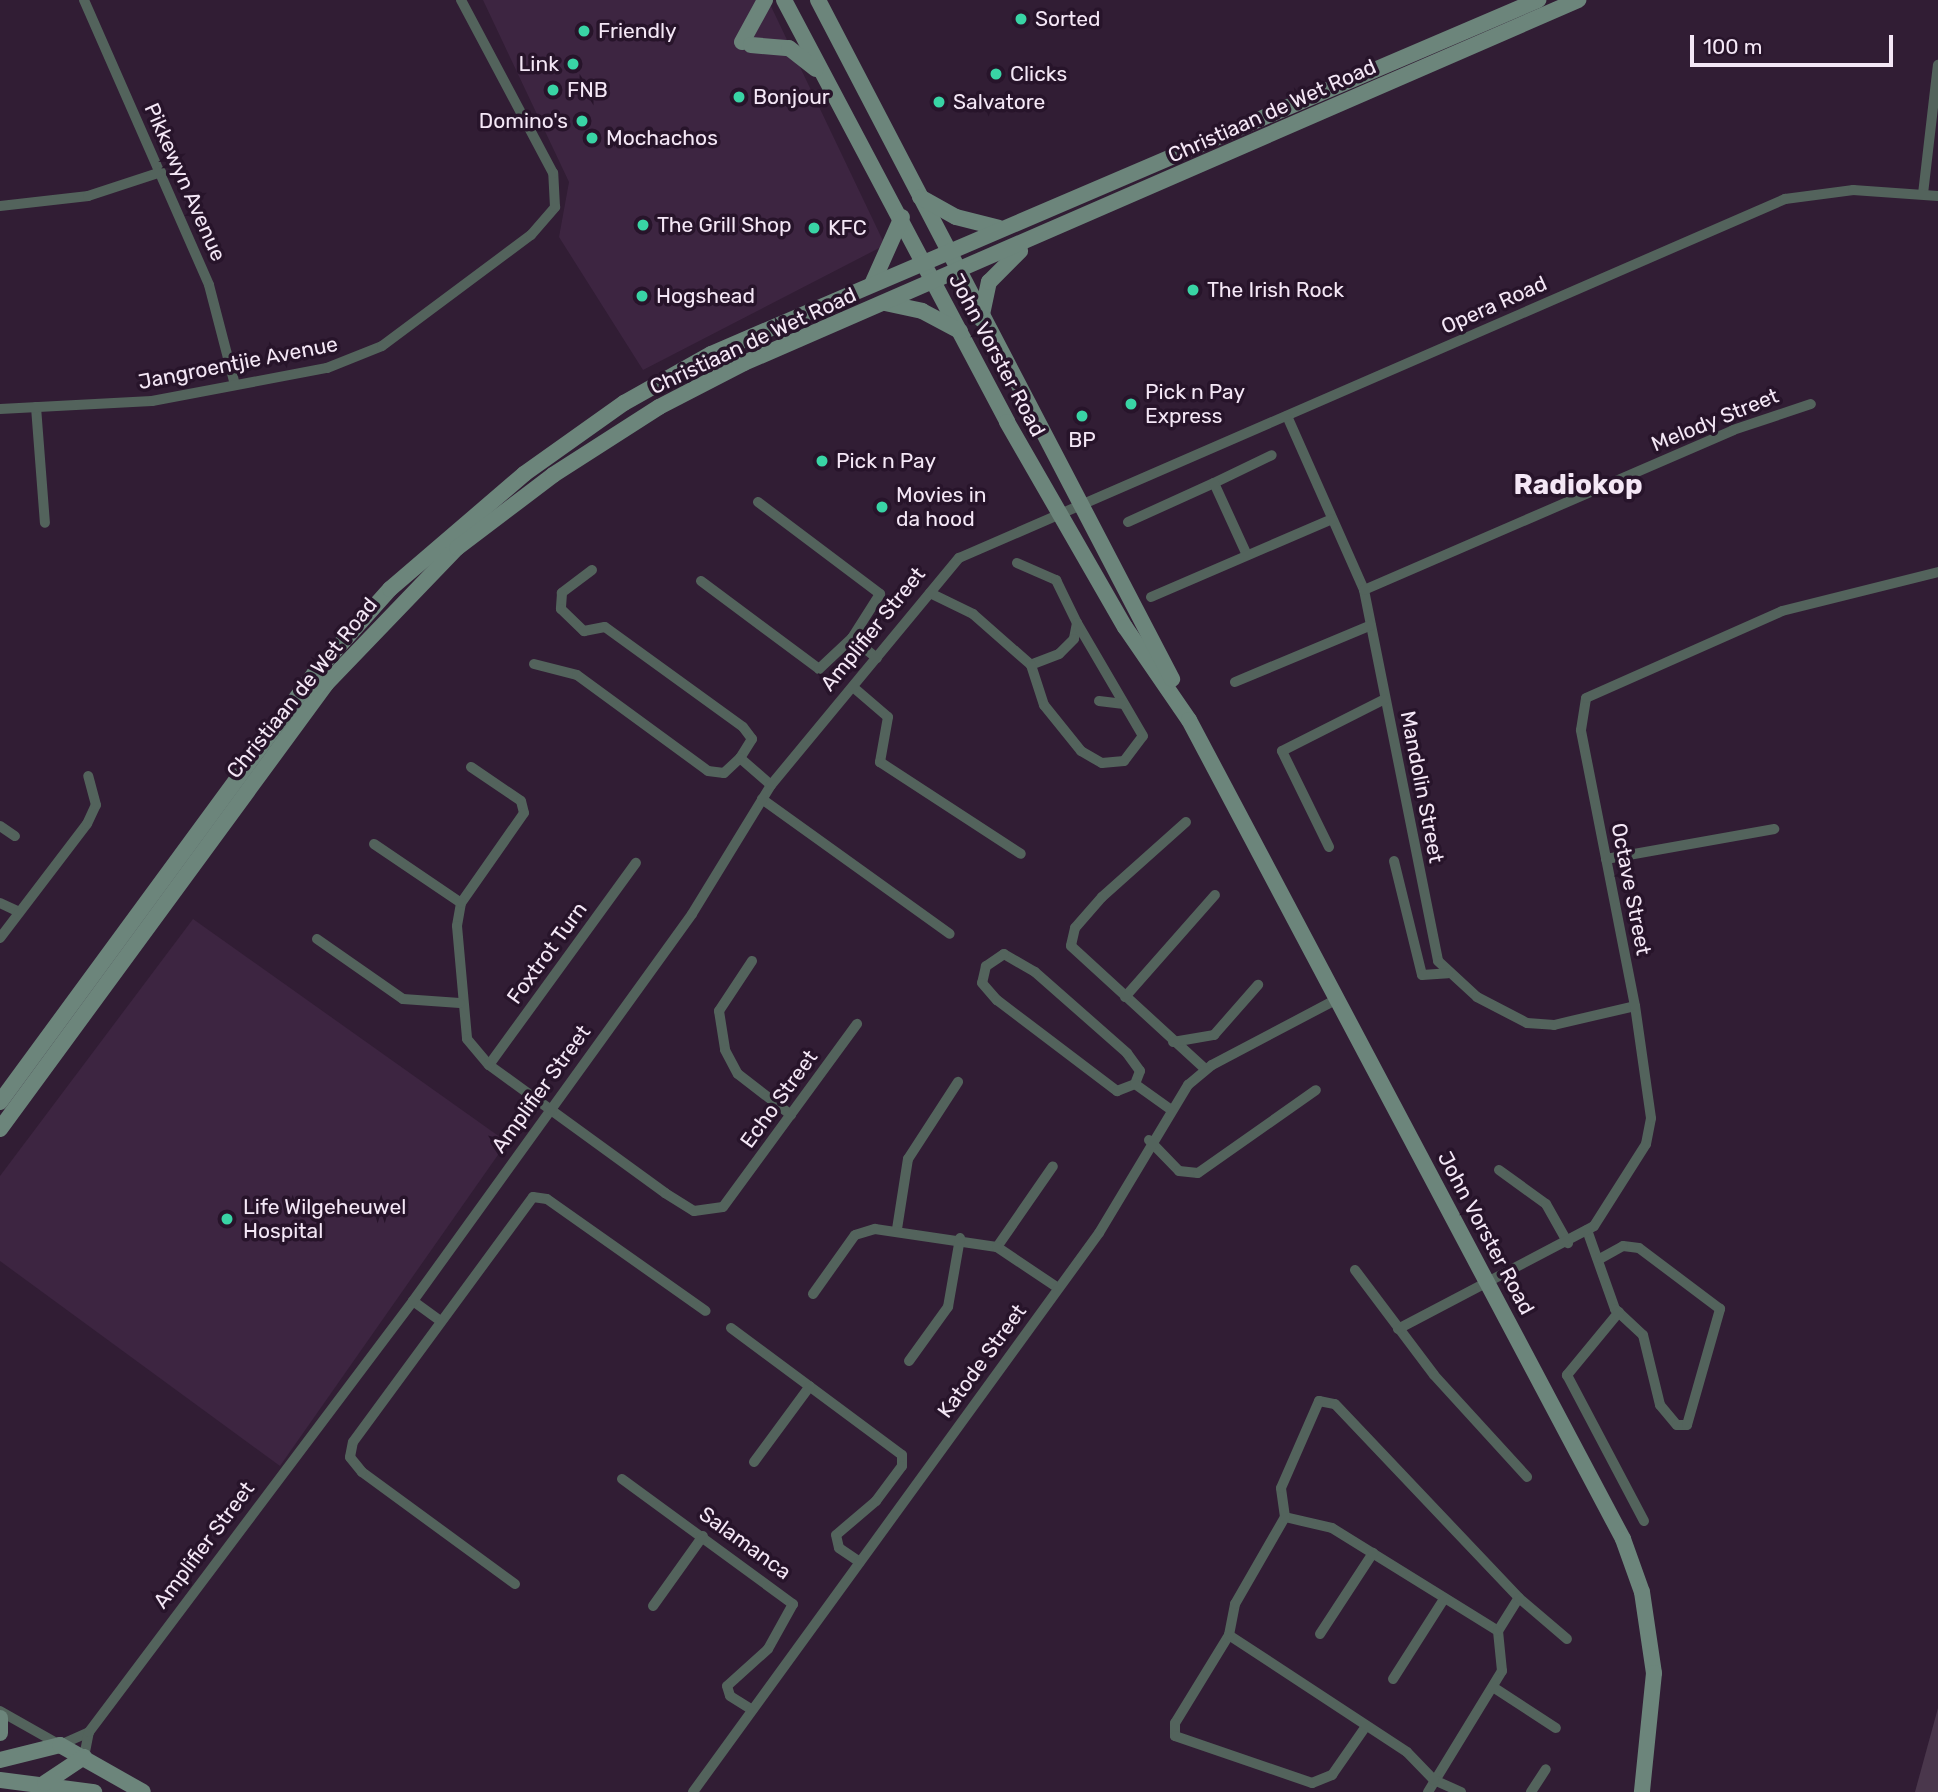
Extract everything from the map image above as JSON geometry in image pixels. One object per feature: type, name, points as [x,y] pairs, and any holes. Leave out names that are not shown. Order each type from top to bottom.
[{"type":"main road","points":[[765,0],[746,44],[789,48],[830,84]]},
{"type":"main road","name":"John Vorster Road","points":[[785,0],[1058,512],[1189,719]]},
{"type":"main road","name":"John Vorster Road","points":[[818,0],[1189,719],[1623,1539],[1638,1578],[1654,1673],[1642,1792]]},
{"type":"main road","name":"Christiaan de Wet Road","points":[[0,1101],[299,692],[440,542],[524,474],[664,378],[873,282],[1538,0]]},
{"type":"main road","name":"Christiaan de Wet Road","points":[[0,1129],[296,722],[418,585],[503,511],[659,407],[934,281],[1578,0]]},
{"type":"main road","points":[[918,196],[956,217],[999,228]]},
{"type":"main road","points":[[873,282],[902,217]]},
{"type":"main road","points":[[981,319],[994,274],[1038,236]]},
{"type":"main road","points":[[885,303],[922,311],[960,331]]},
{"type":"main road","points":[[0,1718],[0,1733]]},
{"type":"main road","points":[[60,1745],[143,1792]]},
{"type":"main road","name":"Amplifier Street","points":[[0,1760],[60,1745]]},
{"type":"main road","points":[[46,1783],[84,1757]]},
{"type":"main road","points":[[0,1780],[46,1783],[94,1792]]},
{"type":"street","name":"Pikkewyn Avenue","points":[[83,0],[209,285],[235,385]]},
{"type":"street","name":"Jangroentjie Avenue","points":[[0,409],[152,401],[327,368],[382,346],[531,235],[555,206],[553,173],[461,0]]},
{"type":"street","points":[[1923,194],[1938,65]]},
{"type":"street","points":[[0,206],[88,196],[161,172]]},
{"type":"street","name":"Opera Road","points":[[1077,504],[1785,200],[1853,190],[1938,196]]},
{"type":"street","name":"Melody Street","points":[[1364,590],[1732,430],[1811,404]]},
{"type":"street","points":[[36,407],[45,523]]},
{"type":"street","name":"Mandolin Street","points":[[1286,416],[1364,590],[1432,945],[1448,973],[1495,1009],[1535,1024],[1635,1006]]},
{"type":"street","points":[[1128,523],[1272,455]]},
{"type":"street","points":[[1213,483],[1247,555]]},
{"type":"street","points":[[701,581],[819,669],[852,638],[880,594],[758,502]]},
{"type":"street","name":"Amplifier Street","points":[[84,1757],[89,1732],[413,1301],[551,1110],[692,914],[771,785],[965,554],[1077,504]]},
{"type":"street","points":[[1151,597],[1332,519]]},
{"type":"street","points":[[930,593],[973,614],[1031,665],[1048,712],[1081,751],[1102,763],[1124,761],[1143,741],[1124,704],[1077,623],[1056,580],[1017,563]]},
{"type":"street","points":[[534,664],[577,675],[708,771],[724,773],[740,758],[752,739],[743,727],[606,627],[584,631],[561,609],[562,593],[593,570]]},
{"type":"street","name":"Octave Street","points":[[1398,1329],[1568,1243],[1587,1230],[1613,1203],[1650,1132],[1635,1006],[1580,722],[1591,695],[1782,611],[1938,572]]},
{"type":"street","points":[[1031,665],[1059,654],[1074,639],[1077,623]]},
{"type":"street","points":[[1235,682],[1371,625]]},
{"type":"street","points":[[852,638],[877,658]]},
{"type":"street","points":[[853,687],[888,717],[880,762],[1020,854]]},
{"type":"street","points":[[1329,847],[1282,751],[1385,699]]},
{"type":"street","points":[[1098,701],[1124,704]]},
{"type":"street","points":[[740,758],[771,785]]},
{"type":"street","points":[[471,768],[521,801],[524,813],[461,903],[460,1003],[467,1039],[489,1065],[551,1110]]},
{"type":"street","points":[[0,938],[93,814],[88,776]]},
{"type":"street","points":[[762,799],[950,934]]},
{"type":"street","points":[[1186,822],[1128,869],[1071,939],[1085,964],[1205,1069]]},
{"type":"street","points":[[0,826],[15,836]]},
{"type":"street","points":[[1606,859],[1774,829]]},
{"type":"street","points":[[374,844],[461,903]]},
{"type":"street","points":[[1394,861],[1422,975],[1448,973]]},
{"type":"street","name":"Foxtrot Turn","points":[[489,1065],[636,863]]},
{"type":"street","points":[[1125,997],[1215,895]]},
{"type":"street","points":[[0,903],[19,912]]},
{"type":"street","points":[[317,939],[403,999],[460,1003]]},
{"type":"street","points":[[1004,954],[1034,972],[1127,1053],[1140,1071],[1135,1084],[1117,1091],[998,1000],[982,983],[986,966],[1004,954]]},
{"type":"street","points":[[752,961],[719,1011],[724,1050],[738,1074],[791,1115]]},
{"type":"street","points":[[1173,1042],[1214,1035],[1258,985]]},
{"type":"street","name":"Katode Street","points":[[692,1792],[1106,1221],[1149,1140],[1170,1109],[1205,1069],[1337,999]]},
{"type":"street","name":"Echo Street","points":[[551,1110],[694,1211],[715,1212],[733,1196],[857,1024]]},
{"type":"street","points":[[897,1229],[908,1159],[958,1082]]},
{"type":"street","points":[[1135,1084],[1170,1109]]},
{"type":"street","points":[[1149,1140],[1179,1171],[1198,1173],[1316,1090]]},
{"type":"street","points":[[997,1247],[1053,1166]]},
{"type":"street","points":[[1499,1170],[1546,1204],[1568,1243]]},
{"type":"street","points":[[515,1584],[350,1457],[353,1442],[518,1214],[538,1196],[706,1311]]},
{"type":"street","points":[[813,1294],[855,1235],[897,1229],[960,1238],[997,1247],[1058,1288]]},
{"type":"street","points":[[1587,1230],[1619,1312],[1640,1327],[1660,1405],[1677,1425],[1687,1425],[1720,1309],[1639,1248],[1623,1247],[1600,1259]]},
{"type":"street","points":[[909,1361],[948,1307],[960,1238]]},
{"type":"street","points":[[1355,1270],[1398,1329],[1527,1477]]},
{"type":"street","points":[[413,1301],[442,1321]]},
{"type":"street","points":[[1619,1312],[1567,1375],[1644,1521]]},
{"type":"street","points":[[730,1328],[903,1457],[876,1501],[849,1518],[836,1535],[839,1548],[860,1562]]},
{"type":"street","points":[[754,1462],[810,1386]]},
{"type":"street","points":[[1366,1726],[1332,1775],[1312,1783],[1178,1739],[1175,1723],[1228,1635],[1235,1604],[1285,1517],[1281,1489],[1317,1404],[1326,1399],[1519,1598],[1567,1639]]},
{"type":"street","name":"Salamanca","points":[[622,1479],[703,1536],[794,1606],[768,1649],[727,1686],[730,1696],[752,1710]]},
{"type":"street","points":[[1285,1517],[1323,1524],[1498,1631]]},
{"type":"street","points":[[653,1606],[703,1536]]},
{"type":"street","points":[[1320,1633],[1373,1553]]},
{"type":"street","points":[[1427,1792],[1493,1687],[1505,1662],[1498,1631],[1519,1598]]},
{"type":"street","points":[[1393,1679],[1444,1599]]},
{"type":"street","points":[[1228,1635],[1418,1760],[1434,1780],[1461,1792]]},
{"type":"street","points":[[1493,1687],[1556,1728]]},
{"type":"street","points":[[0,1711],[60,1745]]},
{"type":"street","name":"Amplifier Street","points":[[60,1745],[89,1732]]},
{"type":"street","points":[[1531,1792],[1546,1769]]},
{"type":"shaded area","points":[[483,0],[768,0],[885,245],[643,370],[559,237],[569,182]]},
{"type":"shaded area","name":"Life Wilgeheuwel Hospital","points":[[193,919],[507,1142],[280,1466],[0,1261],[0,1176]]},
{"type":"shaded area","points":[[1938,1708],[1938,1792],[1915,1792]]},
{"type":"place","name":"Sorted","points":[[1021,19]]},
{"type":"place","name":"Friendly","points":[[584,31]]},
{"type":"place","name":"Link","points":[[573,64]]},
{"type":"place","name":"Clicks","points":[[996,74]]},
{"type":"place","name":"FNB","points":[[553,90]]},
{"type":"place","name":"Bonjour","points":[[739,97]]},
{"type":"place","name":"Salvatore","points":[[939,102]]},
{"type":"place","name":"Domino's","points":[[582,121]]},
{"type":"place","name":"Mochachos","points":[[592,138]]},
{"type":"place","name":"The Grill Shop","points":[[643,225]]},
{"type":"place","name":"KFC","points":[[814,228]]},
{"type":"place","name":"The Irish Rock","points":[[1193,290]]},
{"type":"place","name":"Hogshead","points":[[642,296]]},
{"type":"place","name":"Pick n Pay Express","points":[[1131,404]]},
{"type":"place","name":"BP","points":[[1082,416]]},
{"type":"place","name":"Pick n Pay","points":[[822,461]]},
{"type":"place","name":"Movies in da hood","points":[[882,507]]},
{"type":"place","name":"Life Wilgeheuwel Hospital","points":[[227,1219]]},
{"type":"district","name":"Radiokop","points":[[1578,485]]}]
